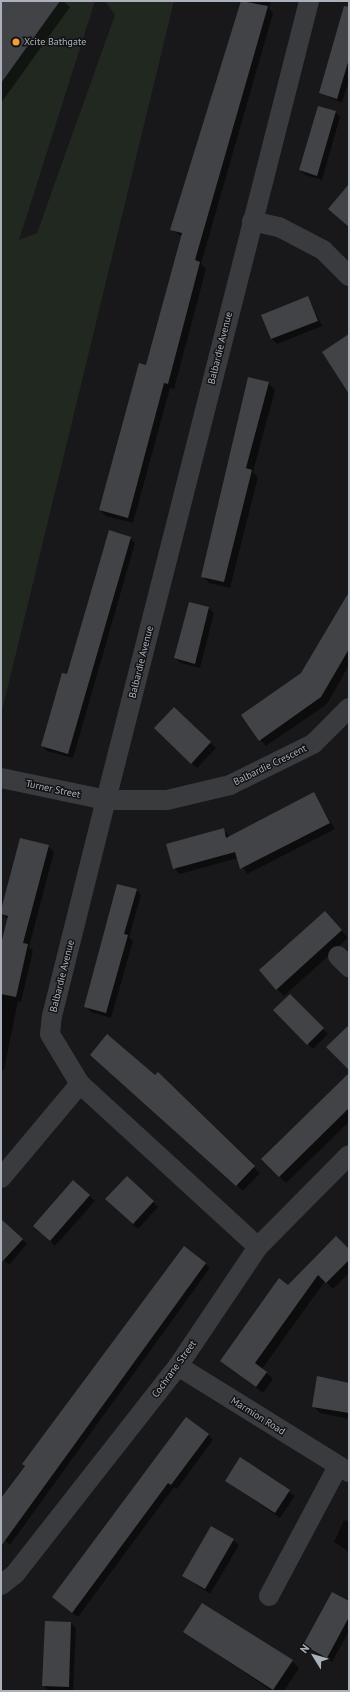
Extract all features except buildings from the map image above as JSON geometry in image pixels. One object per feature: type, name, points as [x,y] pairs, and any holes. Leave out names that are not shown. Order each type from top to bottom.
[{"type":"street","name":"Balbardie Avenue","points":[[258,1247],[80,1084],[50,1034],[52,1016],[106,800],[309,1]]},
{"type":"street","points":[[252,221],[279,227],[323,250],[349,276]]},
{"type":"street","name":"Balbardie Crescent","points":[[106,800],[167,800],[230,785],[313,744],[349,708]]},
{"type":"street","name":"Turner Street","points":[[1,778],[106,800]]},
{"type":"street","points":[[1,1178],[80,1084]]},
{"type":"street","name":"Cochrane Street","points":[[1,1585],[15,1574],[178,1366],[258,1247],[349,1155]]},
{"type":"street","name":"Marmion Road","points":[[178,1366],[343,1469],[269,1596]]},
{"type":"shaded area","points":[[1,1],[95,1],[19,240],[37,233],[115,15],[105,1],[174,1],[1,715]]},
{"type":"place","name":"Xcite Bathgate","points":[[16,42]]}]
